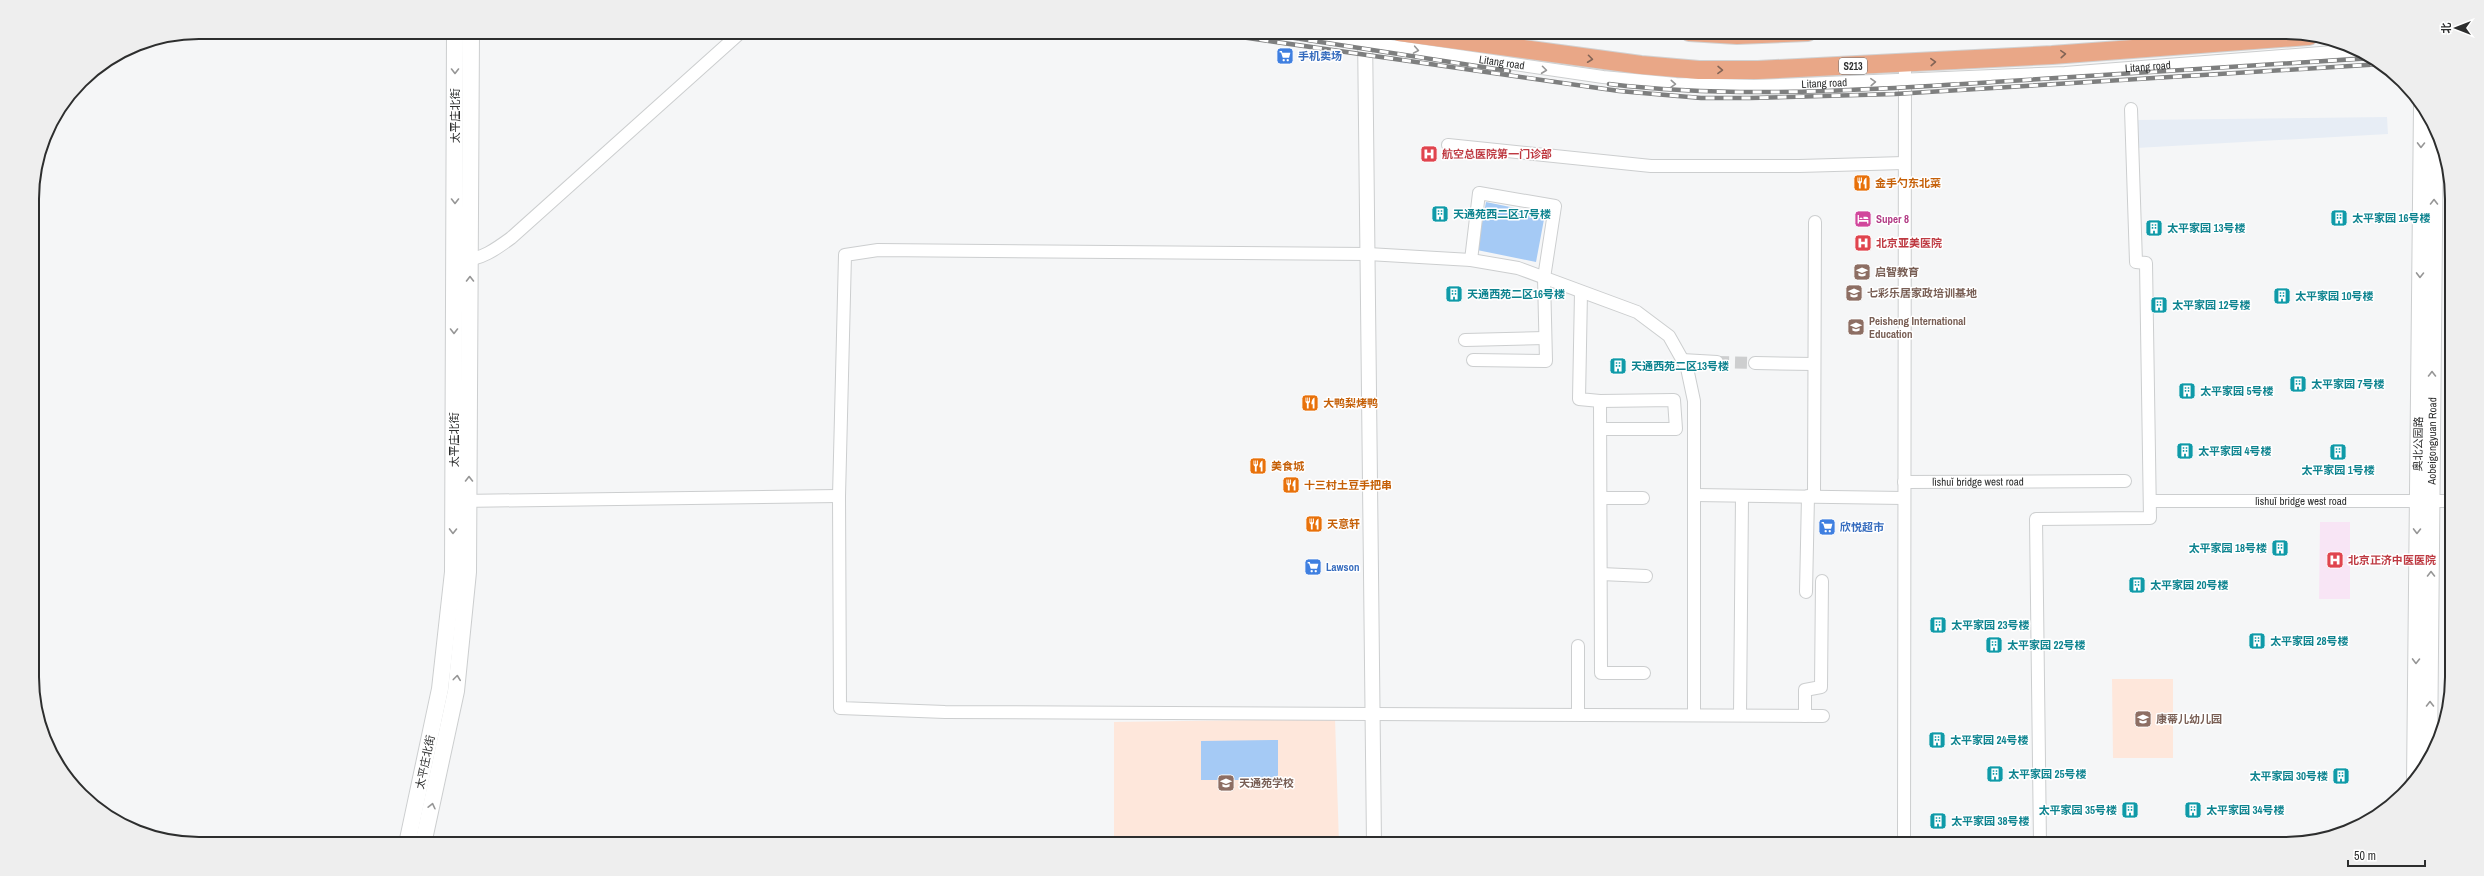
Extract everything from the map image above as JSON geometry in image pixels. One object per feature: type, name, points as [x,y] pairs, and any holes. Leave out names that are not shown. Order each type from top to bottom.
[{"type":"main road","name":"太平庄北街","points":[[425,837],[456,691],[465,611],[461,501],[462,260],[455,39]]},
{"type":"main road","name":"太平庄北街","points":[[462,260],[471,39]]},
{"type":"main road","name":"Litang road","points":[[1449,39],[1583,58],[1700,70],[1905,72],[2275,39]]},
{"type":"main road","name":"奥北公园路","points":[[2415,770],[2424,501],[2422,116]]},
{"type":"main road","name":"Aobeigongyuan Road","points":[[2429,748],[2424,501],[2434,139]]},
{"type":"main road","name":"太平庄北街","points":[[409,837],[433,728],[445,652],[461,501]]},
{"type":"street","points":[[462,260],[492,252],[511,238],[733,39]]},
{"type":"street","points":[[1364,39],[1368,254],[1374,837]]},
{"type":"street","name":"Litang road","points":[[1375,39],[1534,68],[1676,84],[1754,86],[1905,72],[2065,72],[2346,51]]},
{"type":"street","points":[[1904,837],[1905,72]]},
{"type":"street","points":[[2040,837],[2036,519],[2150,518],[2151,501],[2146,263],[2136,262],[2131,109]]},
{"type":"street","points":[[1448,145],[1651,166],[1799,166],[1904,163]]},
{"type":"street","points":[[1471,260],[1479,193],[1555,206],[1544,278],[1546,361],[1473,360]]},
{"type":"street","points":[[1806,592],[1811,496],[1815,222]]},
{"type":"street","points":[[1694,715],[1694,401],[1687,368],[1669,336],[1637,312],[1518,268],[1471,260],[1368,254],[878,250],[845,255],[839,496],[840,708],[945,712],[1823,716]]},
{"type":"street","points":[[1581,292],[1579,399],[1600,401],[1674,400],[1676,429],[1601,429]]},
{"type":"street","points":[[1465,340],[1545,338]]},
{"type":"street","points":[[1682,360],[1717,362]]},
{"type":"street","points":[[1755,362],[1814,364]]},
{"type":"street","points":[[1600,401],[1600,672],[1644,672]]},
{"type":"street","name":"lìshuǐ bridge west road","points":[[1904,482],[2125,481]]},
{"type":"street","points":[[461,501],[839,496]]},
{"type":"street","points":[[1695,496],[1904,498]]},
{"type":"street","points":[[1740,715],[1742,497]]},
{"type":"street","points":[[1601,498],[1642,498]]},
{"type":"street","name":"lìshuǐ bridge west road","points":[[2151,501],[2445,501]]},
{"type":"street","points":[[1601,574],[1646,576]]},
{"type":"street","points":[[1805,716],[1805,690],[1821,687],[1822,581]]},
{"type":"street","points":[[1578,646],[1578,714]]},
{"type":"shaded area","points":[[2387,117],[2388,134],[2136,148],[2137,120]]},
{"type":"shaded area","points":[[1486,202],[1545,214],[1536,262],[1477,250]]},
{"type":"shaded area","name":"北京正济中医医院","points":[[2320,522],[2350,522],[2350,599],[2319,599]]},
{"type":"shaded area","name":"康蒂儿幼儿园","points":[[2112,679],[2173,679],[2173,758],[2113,758]]},
{"type":"shaded area","name":"天通苑学校","points":[[1335,719],[1339,837],[1114,837],[1114,722]]},
{"type":"shaded area","points":[[1278,740],[1278,780],[1201,780],[1201,741]]},
{"type":"tunnel","points":[[1717,362],[1755,363]]},
{"type":"railway","points":[[1255,39],[1619,91],[1701,98],[1895,94],[2372,65]]},
{"type":"railway","points":[[1301,39],[1509,71]]},
{"type":"railway","points":[[1609,84],[1657,89],[1801,92],[1945,85],[2363,59]]},
{"type":"place","name":"手机卖场","points":[[1285,56]]},
{"type":"place","name":"航空总医院第一门诊部","points":[[1429,154]]},
{"type":"place","name":"金手勺东北菜","points":[[1862,183]]},
{"type":"place","name":"天通苑西二区17号楼","points":[[1440,214]]},
{"type":"place","name":"太平家园 16号楼","points":[[2339,218]]},
{"type":"place","name":"Super 8","points":[[1863,219]]},
{"type":"place","name":"太平家园 13号楼","points":[[2154,228]]},
{"type":"place","name":"北京亚美医院","points":[[1863,243]]},
{"type":"place","name":"启智教育","points":[[1862,272]]},
{"type":"place","name":"七彩乐居家政培训基地","points":[[1854,293]]},
{"type":"place","name":"天通西苑二区16号楼","points":[[1454,294]]},
{"type":"place","name":"太平家园 10号楼","points":[[2282,296]]},
{"type":"place","name":"太平家园 12号楼","points":[[2159,305]]},
{"type":"place","name":"Peisheng International Education","points":[[1856,327]]},
{"type":"place","name":"天通西苑二区13号楼","points":[[1618,366]]},
{"type":"place","name":"太平家园 7号楼","points":[[2298,384]]},
{"type":"place","name":"太平家园 5号楼","points":[[2187,391]]},
{"type":"place","name":"大鸭梨烤鸭","points":[[1310,403]]},
{"type":"place","name":"太平家园 4号楼","points":[[2185,451]]},
{"type":"place","name":"太平家园 1号楼","points":[[2338,452]]},
{"type":"place","name":"美食城","points":[[1258,466]]},
{"type":"place","name":"十三村土豆手把串","points":[[1291,485]]},
{"type":"place","name":"天意轩","points":[[1314,524]]},
{"type":"place","name":"欣悦超市","points":[[1827,527]]},
{"type":"place","name":"太平家园 18号楼","points":[[2280,548]]},
{"type":"place","name":"北京正济中医医院","points":[[2335,560]]},
{"type":"place","name":"Lawson","points":[[1313,567]]},
{"type":"place","name":"太平家园 20号楼","points":[[2137,585]]},
{"type":"place","name":"太平家园 23号楼","points":[[1938,625]]},
{"type":"place","name":"太平家园 28号楼","points":[[2257,641]]},
{"type":"place","name":"太平家园 22号楼","points":[[1994,645]]},
{"type":"place","name":"康蒂儿幼儿园","points":[[2143,719]]},
{"type":"place","name":"太平家园 24号楼","points":[[1937,740]]},
{"type":"place","name":"太平家园 25号楼","points":[[1995,774]]},
{"type":"place","name":"太平家园 30号楼","points":[[2341,776]]},
{"type":"place","name":"天通苑学校","points":[[1226,783]]},
{"type":"place","name":"太平家园 35号楼","points":[[2130,810]]},
{"type":"place","name":"太平家园 34号楼","points":[[2193,810]]},
{"type":"place","name":"太平家园 38号楼","points":[[1938,821]]}]
